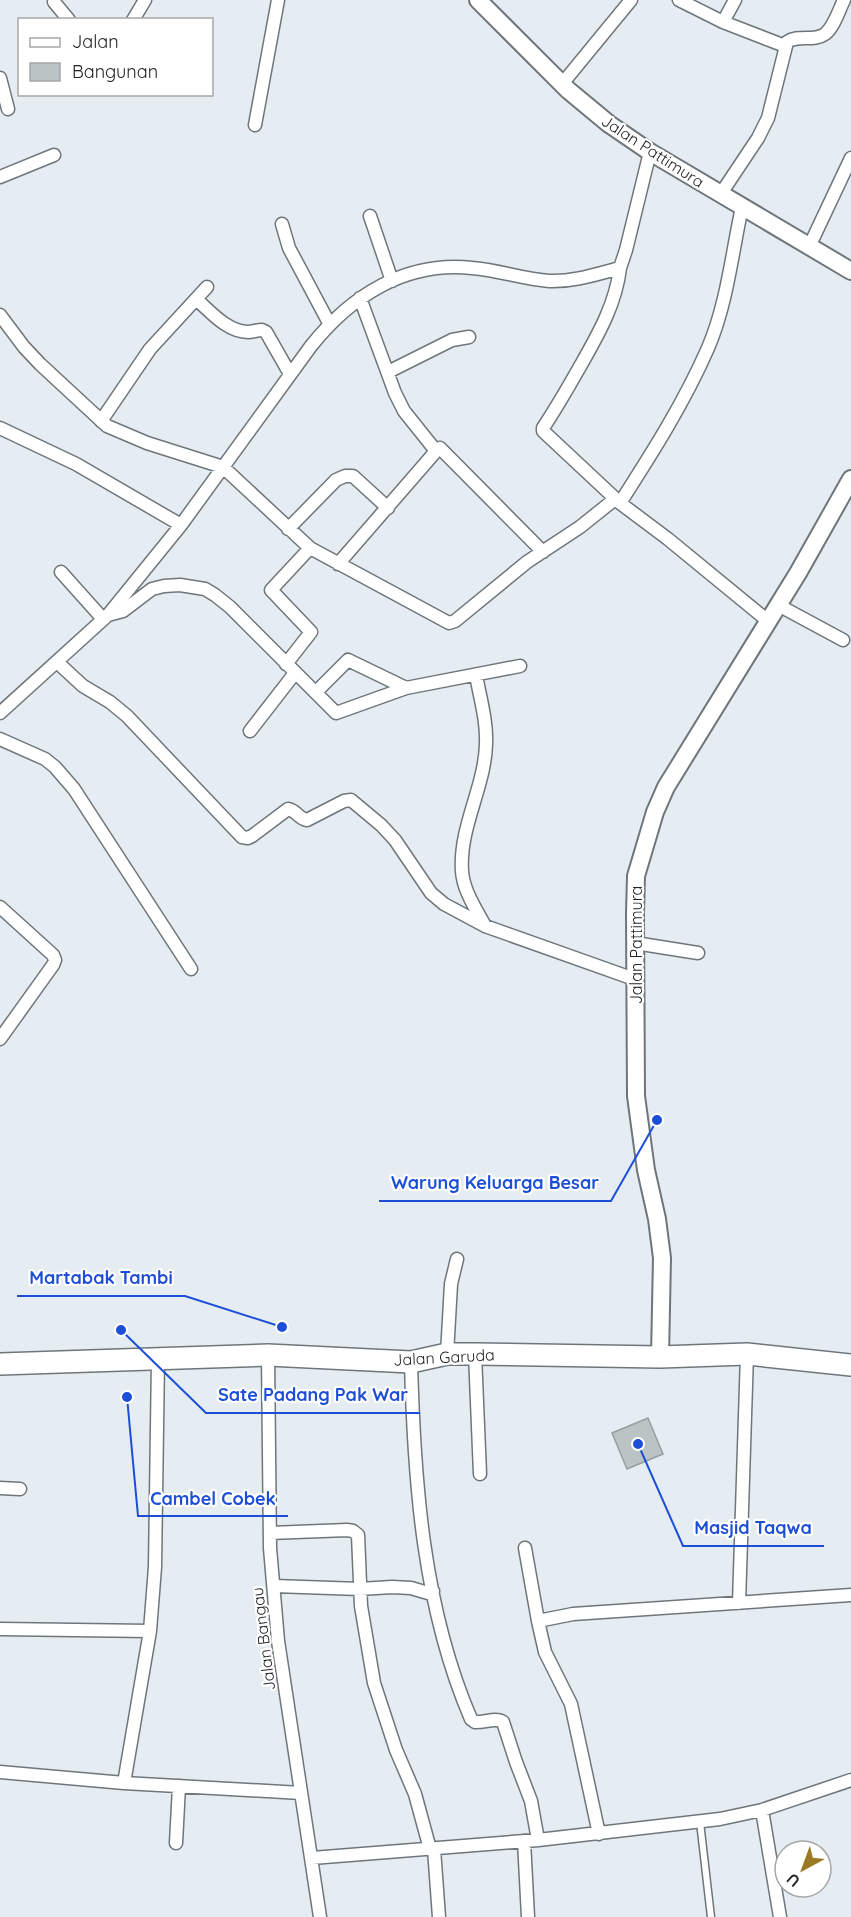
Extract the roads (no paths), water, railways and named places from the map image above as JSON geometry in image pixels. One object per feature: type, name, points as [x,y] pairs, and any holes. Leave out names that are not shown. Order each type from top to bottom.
[{"type":"highway","name":"Jalan Garuda","points":[[0,1364],[268,1355],[411,1362],[447,1354],[660,1357],[747,1354],[851,1365]]},
{"type":"street","points":[[134,18],[145,0]]},
{"type":"street","points":[[255,125],[278,0]]},
{"type":"street","name":"Jalan Pattimura","points":[[478,0],[562,84],[609,124],[720,195],[851,271]]},
{"type":"street","points":[[562,84],[631,0]]},
{"type":"street","points":[[679,0],[723,22],[785,46]]},
{"type":"street","points":[[723,22],[735,0]]},
{"type":"street","points":[[720,195],[758,138],[768,118],[785,46],[794,38],[824,34],[831,27],[844,0]]},
{"type":"street","points":[[54,2],[67,18]]},
{"type":"street","points":[[0,78],[8,109]]},
{"type":"street","points":[[650,152],[620,268],[616,293],[601,328],[558,406],[542,430],[618,501],[768,621]]},
{"type":"street","points":[[0,177],[54,155]]},
{"type":"street","points":[[809,247],[851,158]]},
{"type":"street","points":[[0,315],[40,364],[101,421],[120,432],[223,467],[309,548],[450,623],[543,552],[618,501],[653,451],[708,347],[721,308],[742,207]]},
{"type":"street","points":[[370,216],[392,281]]},
{"type":"street","points":[[282,224],[289,248],[329,323]]},
{"type":"street","points":[[2,706],[57,662],[106,617],[181,525],[329,323],[360,298],[392,281],[421,272],[455,267],[550,281],[582,279],[620,268]]},
{"type":"street","points":[[101,421],[150,349],[207,287]]},
{"type":"street","points":[[360,298],[395,393],[404,411],[436,450]]},
{"type":"street","points":[[196,299],[229,327],[242,331],[262,330],[266,332],[290,374]]},
{"type":"street","points":[[388,372],[452,340],[469,337]]},
{"type":"street","points":[[0,428],[76,464],[181,525]]},
{"type":"street","points":[[338,564],[439,448],[543,552]]},
{"type":"street","points":[[288,529],[336,480],[345,476],[353,476],[388,508]]},
{"type":"street","name":"Jalan Pattimura","points":[[660,1357],[662,1258],[657,1219],[646,1170],[636,1096],[636,876],[655,812],[666,787],[798,573],[851,479]]},
{"type":"street","points":[[250,731],[291,669],[311,632],[271,590],[309,548]]},
{"type":"street","points":[[61,572],[106,617]]},
{"type":"street","points":[[106,617],[123,611],[152,589],[180,585],[205,589],[230,607],[336,713],[406,688],[477,681],[520,666]]},
{"type":"street","points":[[778,605],[843,640]]},
{"type":"street","points":[[316,692],[348,660],[406,688]]},
{"type":"street","points":[[57,662],[83,686],[110,702],[127,716],[242,837],[252,836],[288,809],[307,820],[344,801],[351,800],[395,840],[437,900],[485,926],[637,980]]},
{"type":"street","points":[[477,681],[485,720],[486,745],[463,849],[462,872],[468,893],[485,926]]},
{"type":"street","points":[[0,739],[45,759],[56,767],[74,789],[191,969]]},
{"type":"street","points":[[0,907],[55,960],[0,1039]]},
{"type":"street","points":[[635,943],[698,953]]},
{"type":"street","points":[[447,1354],[451,1284],[457,1259]]},
{"type":"street","points":[[475,1354],[480,1474]]},
{"type":"street","points":[[739,1603],[747,1354]]},
{"type":"street","name":"Jalan Bangau","points":[[268,1355],[270,1533],[278,1641],[320,1917]]},
{"type":"street","points":[[124,1783],[150,1631],[155,1567],[158,1358]]},
{"type":"street","points":[[411,1362],[420,1520],[445,1649],[467,1709],[475,1722],[499,1719],[503,1722],[531,1801],[538,1840]]},
{"type":"street","points":[[0,1488],[20,1489]]},
{"type":"street","points":[[270,1533],[354,1531],[358,1535],[361,1606],[374,1683],[396,1750],[415,1794],[432,1849],[439,1917]]},
{"type":"street","points":[[525,1548],[537,1621],[549,1663],[564,1687],[571,1704],[599,1834]]},
{"type":"street","points":[[274,1586],[392,1587],[411,1588],[428,1593],[433,1591]]},
{"type":"street","points":[[537,1621],[573,1614],[851,1595]]},
{"type":"street","points":[[0,1629],[150,1631]]},
{"type":"street","points":[[0,1772],[124,1783],[301,1793]]},
{"type":"street","points":[[312,1857],[538,1840],[700,1822],[762,1810],[851,1780]]},
{"type":"street","points":[[176,1842],[179,1786]]},
{"type":"street","points":[[762,1810],[780,1917]]},
{"type":"street","points":[[524,1841],[528,1917]]},
{"type":"lane","points":[[700,1822],[711,1917]]},
{"type":"place","name":"Warung Keluarga Besar","points":[[657,1120]]},
{"type":"place","name":"Martabak Tambi","points":[[282,1327]]},
{"type":"place","name":"Sate Padang Pak War","points":[[121,1330]]},
{"type":"place","name":"Cambel Cobek","points":[[127,1397]]},
{"type":"place","name":"Masjid Taqwa","points":[[638,1444]]}]
